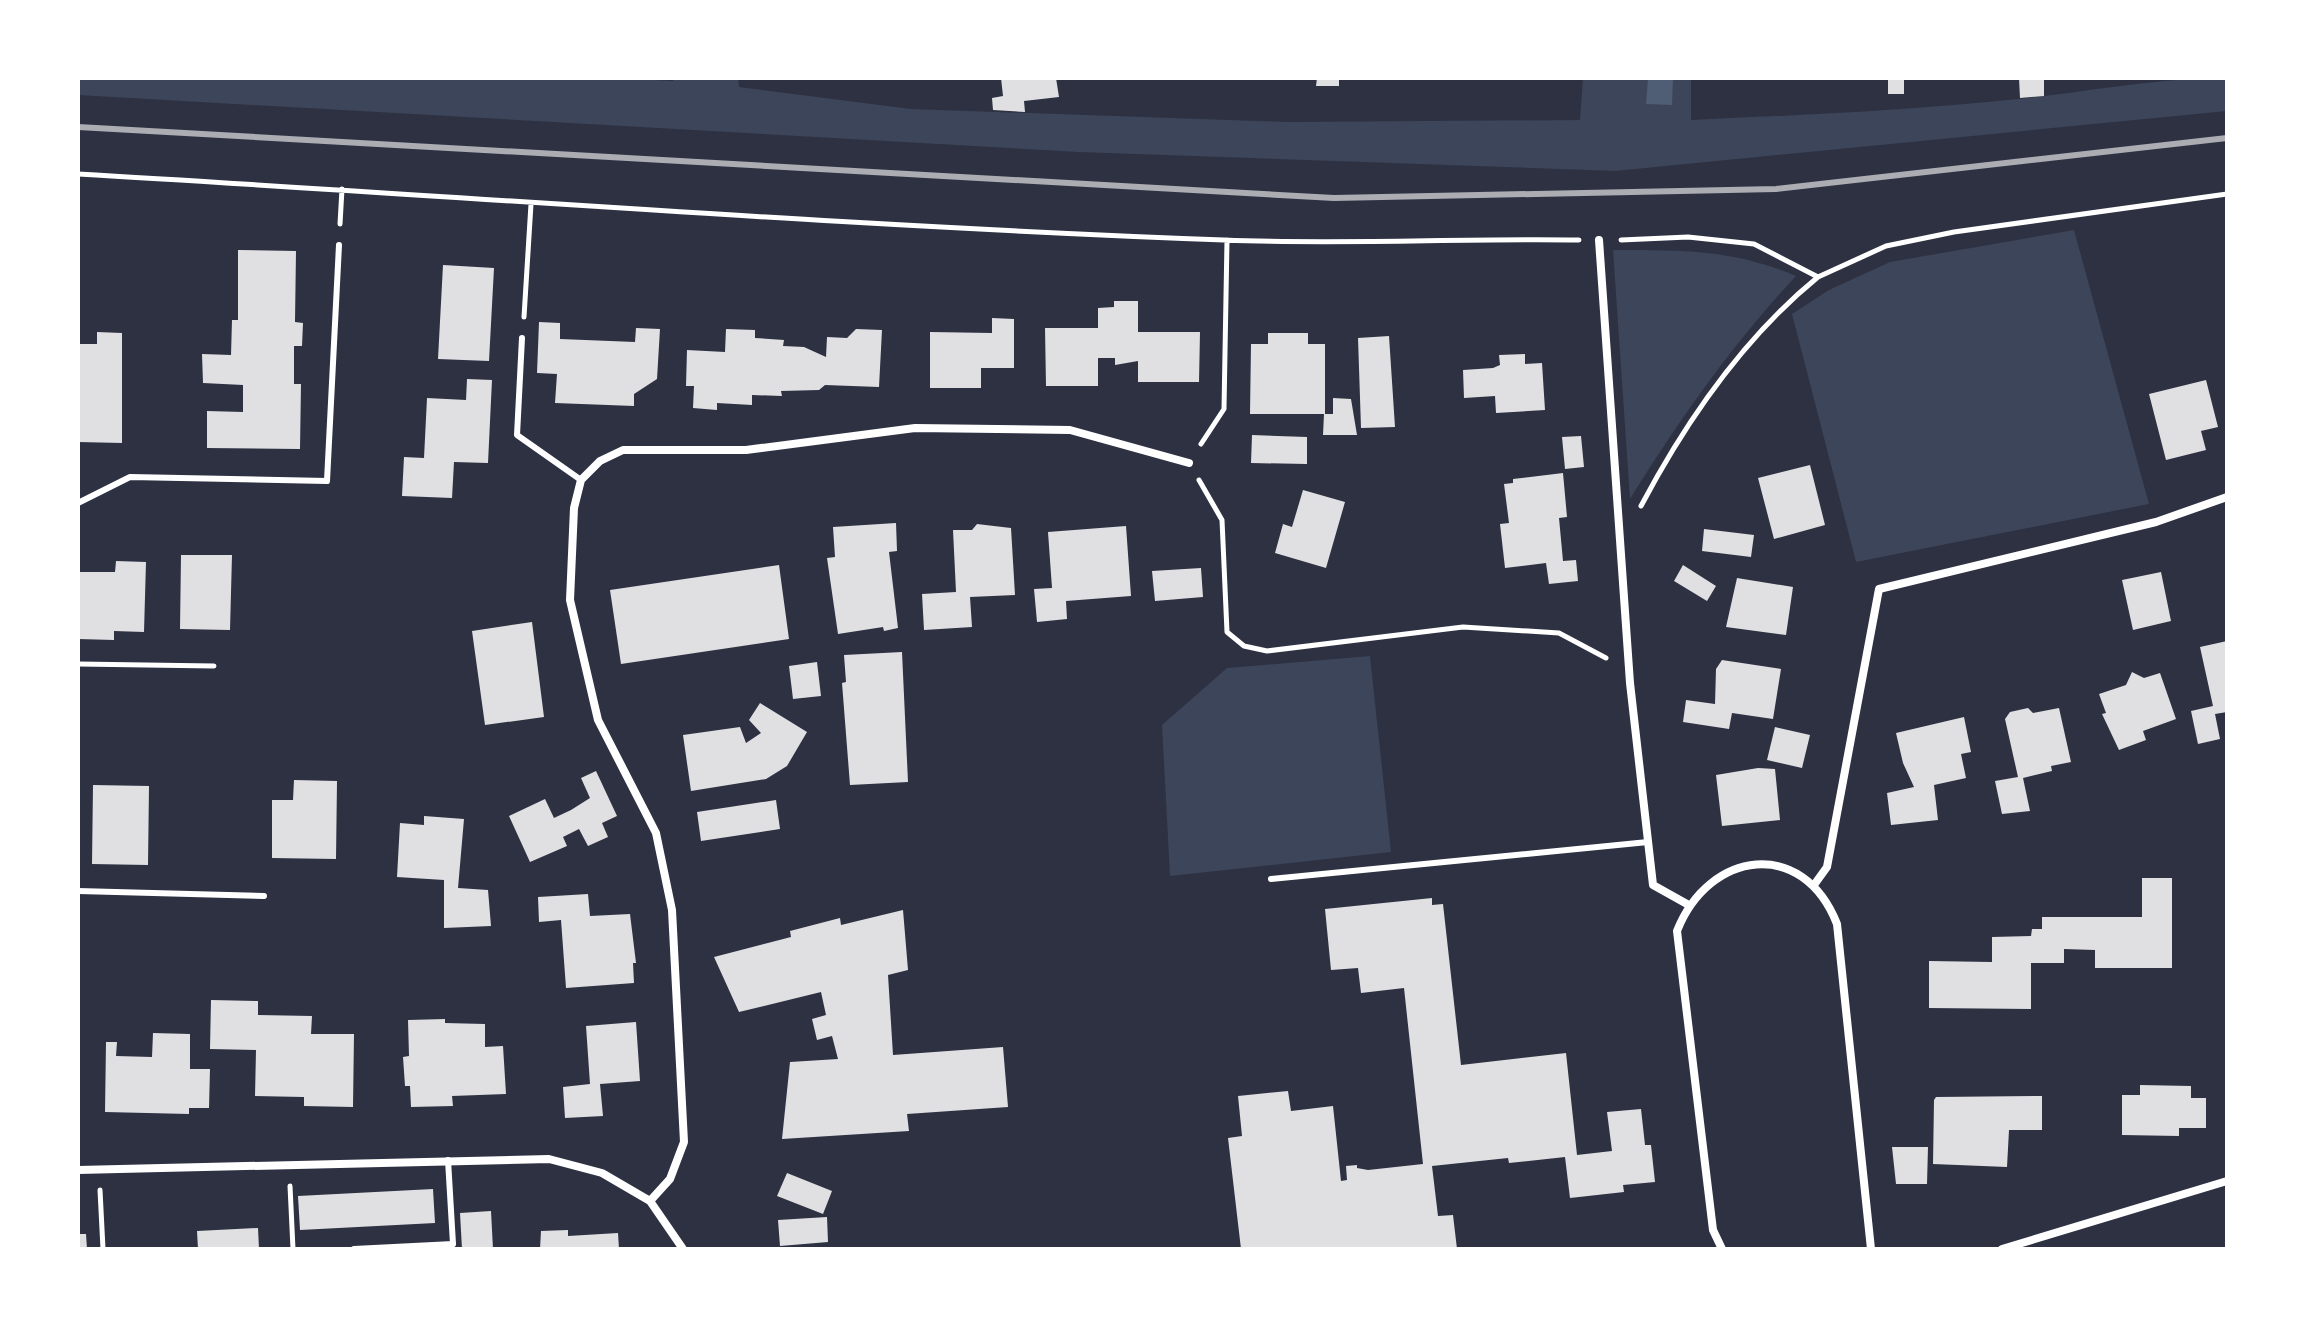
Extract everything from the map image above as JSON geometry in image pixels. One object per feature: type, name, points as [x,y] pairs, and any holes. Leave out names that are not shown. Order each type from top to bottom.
[{"type":"street","points":[[1599,240],[1630,683],[1653,885],[1687,904]]},
{"type":"street","points":[[650,1201],[670,1179],[684,1142],[672,910],[656,833],[598,720],[570,600],[574,508],[581,480],[600,461],[623,450],[746,450],[915,428],[1070,430],[1189,463]]},
{"type":"street","points":[[1814,885],[1827,867],[1879,589],[2156,522],[2227,497]]},
{"type":"street","points":[[1722,1249],[1713,1230],[1677,960],[1677,931],[1687,904],[1710,882],[1730,869],[1752,864],[1774,866],[1814,885],[1828,902],[1837,924],[1871,1249]]},
{"type":"street","points":[[78,1170],[549,1159],[602,1173],[650,1201],[683,1249]]},
{"type":"street","points":[[2002,1249],[2227,1181]]},
{"type":"lane","points":[[78,503],[130,477],[327,481],[339,245]]},
{"type":"lane","points":[[522,338],[517,435],[581,480]]},
{"type":"lane","points":[[1271,879],[1648,842]]},
{"type":"lane","points":[[78,891],[264,896]]},
{"type":"lane","points":[[354,1249],[453,1244],[448,1160]]},
{"type":"path","points":[[78,174],[342,189],[531,204],[1227,240],[1366,244],[1688,237],[1754,244],[1818,277]]},
{"type":"path","points":[[339,245],[342,189]]},
{"type":"path","points":[[1620,533],[1632,523],[1697,413],[1751,340],[1781,307],[1818,277],[1886,246],[1954,232],[2227,194]]},
{"type":"path","points":[[522,338],[531,204]]},
{"type":"path","points":[[1227,240],[1224,409],[1189,463],[1222,520],[1227,632],[1244,646],[1267,651],[1463,627],[1559,633],[1607,658],[1630,683]]},
{"type":"path","points":[[78,664],[214,666]]},
{"type":"path","points":[[289,1165],[293,1249]]},
{"type":"path","points":[[99,1169],[103,1249]]},
{"type":"shaded area","points":[[78,78],[612,78],[673,81],[674,78],[738,78],[739,87],[911,109],[1289,122],[1580,120],[1583,78],[1691,78],[1691,120],[1929,107],[2171,80],[2227,78],[2227,111],[1615,171],[1078,152],[78,95]]},
{"type":"shaded area","points":[[1648,78],[1673,78],[1672,105],[1646,104]]},
{"type":"shaded area","points":[[2074,230],[2149,504],[1856,562],[1792,314],[1829,290],[1890,262]]},
{"type":"shaded area","points":[[1613,250],[1683,251],[1728,256],[1796,276],[1707,384],[1630,499]]},
{"type":"shaded area","points":[[1370,656],[1391,852],[1170,876],[1162,725],[1227,668]]},
{"type":"building","points":[[1001,78],[1056,78],[1059,97],[1024,101],[1025,112],[993,110],[992,98],[1003,96]]},
{"type":"building","points":[[1317,78],[1339,78],[1339,86],[1316,86]]},
{"type":"building","points":[[1888,78],[1904,78],[1904,94],[1888,94]]},
{"type":"building","points":[[2019,78],[2044,78],[2044,96],[2020,98]]},
{"type":"building","points":[[238,250],[296,251],[295,322],[303,323],[302,346],[294,346],[294,384],[301,384],[300,449],[207,448],[207,411],[243,412],[243,385],[203,383],[202,354],[231,355],[232,320],[238,320]]},
{"type":"building","points":[[443,265],[494,268],[489,361],[438,359]]},
{"type":"building","points":[[1114,301],[1138,301],[1138,332],[1200,332],[1199,382],[1138,382],[1138,361],[1115,365],[1115,358],[1098,358],[1098,386],[1046,386],[1045,328],[1098,328],[1098,308],[1114,307]]},
{"type":"building","points":[[992,318],[1014,319],[1014,368],[981,368],[981,388],[930,388],[930,332],[992,333]]},
{"type":"building","points":[[539,322],[560,323],[560,339],[635,342],[636,328],[660,329],[657,379],[634,394],[634,406],[555,403],[557,374],[537,373]]},
{"type":"building","points":[[726,329],[755,330],[755,338],[784,340],[783,346],[804,347],[826,357],[827,337],[847,338],[856,329],[882,330],[879,387],[825,385],[819,390],[781,391],[782,396],[752,395],[752,405],[717,403],[717,410],[693,408],[694,386],[686,386],[687,350],[725,352]]},
{"type":"building","points":[[97,332],[122,333],[122,443],[78,442],[78,344],[97,344]]},
{"type":"building","points":[[1268,333],[1308,333],[1308,344],[1325,344],[1325,414],[1333,414],[1333,398],[1351,399],[1357,435],[1323,435],[1324,414],[1250,414],[1251,344],[1268,344]]},
{"type":"building","points":[[1389,336],[1395,427],[1361,428],[1358,338]]},
{"type":"building","points":[[1525,354],[1525,364],[1542,363],[1545,410],[1496,413],[1495,396],[1464,398],[1463,370],[1493,368],[1500,365],[1499,355]]},
{"type":"building","points":[[467,379],[492,380],[488,463],[454,462],[452,498],[402,496],[404,457],[424,458],[427,398],[466,400]]},
{"type":"building","points":[[2206,380],[2218,427],[2201,431],[2206,450],[2166,460],[2149,394]]},
{"type":"building","points":[[1252,435],[1307,437],[1307,464],[1251,463]]},
{"type":"building","points":[[1581,436],[1584,467],[1565,469],[1562,437]]},
{"type":"building","points":[[1810,465],[1825,525],[1774,539],[1758,478]]},
{"type":"building","points":[[1563,473],[1567,517],[1559,518],[1563,561],[1576,560],[1578,581],[1549,584],[1546,563],[1505,568],[1500,524],[1509,523],[1504,484],[1513,483],[1513,479]]},
{"type":"building","points":[[1303,490],[1345,502],[1326,568],[1275,553],[1283,524],[1292,527]]},
{"type":"building","points":[[896,523],[897,551],[889,552],[898,628],[884,631],[883,627],[838,634],[827,558],[835,557],[833,527]]},
{"type":"building","points":[[977,524],[1011,528],[1015,595],[970,597],[972,627],[924,630],[922,594],[956,592],[953,530],[972,530]]},
{"type":"building","points":[[1126,526],[1131,596],[1066,601],[1067,619],[1037,622],[1034,589],[1052,588],[1048,532]]},
{"type":"building","points":[[1704,529],[1754,535],[1751,557],[1702,551]]},
{"type":"building","points":[[181,555],[232,555],[230,630],[180,629]]},
{"type":"building","points":[[116,561],[146,562],[144,632],[114,631],[114,640],[78,639],[78,572],[115,572]]},
{"type":"building","points":[[779,565],[789,639],[621,664],[610,590]]},
{"type":"building","points":[[1683,565],[1716,586],[1707,601],[1674,581]]},
{"type":"building","points":[[1201,568],[1203,597],[1155,601],[1152,571]]},
{"type":"building","points":[[2161,572],[2171,621],[2133,630],[2122,580]]},
{"type":"building","points":[[1737,578],[1793,587],[1786,635],[1726,627]]},
{"type":"building","points":[[532,622],[544,717],[485,725],[472,631]]},
{"type":"building","points":[[2227,641],[2227,712],[2215,714],[2220,739],[2198,744],[2191,711],[2213,706],[2200,647]]},
{"type":"building","points":[[902,652],[908,782],[850,785],[842,683],[846,682],[844,655]]},
{"type":"building","points":[[1722,660],[1781,669],[1773,719],[1732,713],[1729,729],[1683,722],[1686,700],[1715,704],[1716,669]]},
{"type":"building","points":[[817,662],[821,696],[793,699],[789,666]]},
{"type":"building","points":[[2132,672],[2144,678],[2160,673],[2176,719],[2143,731],[2146,740],[2119,750],[2102,714],[2106,713],[2099,694],[2126,685]]},
{"type":"building","points":[[760,703],[807,732],[787,766],[766,779],[691,791],[683,735],[740,727],[746,743],[761,733],[749,720]]},
{"type":"building","points":[[2028,708],[2033,713],[2059,708],[2071,762],[2051,766],[2052,771],[2023,778],[2030,811],[2002,814],[1995,781],[2018,777],[2005,719],[2010,712]]},
{"type":"building","points":[[1964,717],[1971,752],[1961,754],[1966,778],[1934,785],[1938,820],[1891,825],[1887,793],[1914,787],[1903,763],[1896,733]]},
{"type":"building","points":[[1775,727],[1810,735],[1802,768],[1767,760]]},
{"type":"building","points":[[1758,768],[1775,769],[1780,820],[1722,826],[1716,775]]},
{"type":"building","points":[[596,771],[617,816],[602,823],[608,837],[588,846],[579,829],[563,837],[567,846],[530,862],[509,816],[545,799],[554,818],[571,810],[590,798],[581,778]]},
{"type":"building","points":[[294,780],[337,781],[336,859],[272,858],[272,800],[293,800]]},
{"type":"building","points":[[93,785],[149,786],[148,865],[92,864]]},
{"type":"building","points":[[776,800],[780,829],[701,841],[697,812]]},
{"type":"building","points":[[424,816],[464,819],[458,888],[488,890],[491,926],[444,928],[444,880],[397,877],[400,823],[424,825]]},
{"type":"building","points":[[2142,878],[2172,878],[2172,968],[2095,968],[2095,950],[2064,949],[2064,963],[2031,963],[2031,1009],[1929,1008],[1929,961],[1992,962],[1992,937],[2031,936],[2032,929],[2042,929],[2042,917],[2142,917]]},
{"type":"building","points":[[588,894],[590,916],[630,914],[636,963],[633,963],[634,983],[566,988],[561,920],[539,922],[538,897]]},
{"type":"building","points":[[1432,898],[1432,905],[1443,904],[1461,1065],[1566,1053],[1577,1155],[1612,1151],[1607,1112],[1641,1109],[1645,1145],[1651,1145],[1655,1182],[1623,1185],[1624,1192],[1570,1198],[1565,1157],[1509,1163],[1508,1158],[1432,1166],[1438,1216],[1453,1215],[1457,1249],[1241,1249],[1228,1138],[1242,1136],[1238,1096],[1288,1091],[1291,1111],[1333,1106],[1341,1181],[1347,1180],[1346,1166],[1357,1165],[1357,1168],[1368,1170],[1423,1164],[1404,988],[1361,993],[1358,968],[1331,970],[1325,909]]},
{"type":"building","points":[[903,910],[908,970],[888,975],[893,1055],[1003,1047],[1008,1107],[907,1114],[909,1131],[782,1139],[790,1062],[838,1059],[832,1036],[817,1040],[812,1019],[826,1015],[821,992],[739,1012],[714,957],[791,937],[790,931],[840,918],[841,925]]},
{"type":"building","points":[[211,1000],[258,1001],[258,1015],[312,1016],[311,1034],[354,1034],[353,1107],[304,1106],[304,1097],[255,1096],[256,1050],[210,1049]]},
{"type":"building","points":[[445,1019],[445,1023],[485,1024],[485,1047],[503,1046],[506,1094],[452,1096],[453,1106],[411,1107],[410,1086],[405,1086],[403,1057],[409,1056],[408,1020]]},
{"type":"building","points":[[636,1022],[640,1081],[600,1084],[603,1116],[565,1118],[563,1087],[590,1084],[586,1026]]},
{"type":"building","points":[[153,1033],[190,1034],[190,1069],[210,1069],[209,1108],[189,1108],[189,1114],[105,1112],[106,1042],[117,1042],[116,1056],[152,1057]]},
{"type":"building","points":[[2140,1085],[2191,1086],[2191,1098],[2206,1098],[2206,1128],[2179,1128],[2179,1136],[2122,1135],[2122,1095],[2140,1095]]},
{"type":"building","points":[[2042,1096],[2042,1130],[2009,1130],[2007,1167],[1933,1164],[1936,1097]]},
{"type":"building","points":[[1892,1147],[1928,1147],[1927,1184],[1896,1184]]},
{"type":"building","points":[[787,1173],[832,1191],[823,1214],[777,1196]]},
{"type":"building","points":[[433,1189],[435,1223],[300,1230],[298,1196]]},
{"type":"building","points":[[491,1211],[493,1249],[462,1249],[460,1213]]},
{"type":"building","points":[[827,1217],[828,1242],[780,1246],[778,1220]]},
{"type":"building","points":[[258,1228],[259,1249],[198,1249],[197,1231]]},
{"type":"building","points":[[568,1230],[568,1236],[618,1233],[619,1249],[540,1249],[541,1231]]},
{"type":"building","points":[[78,1234],[86,1234],[87,1249],[78,1249]]},
{"type":"railway","points":[[78,127],[1334,198],[1776,189],[2227,138]]}]
